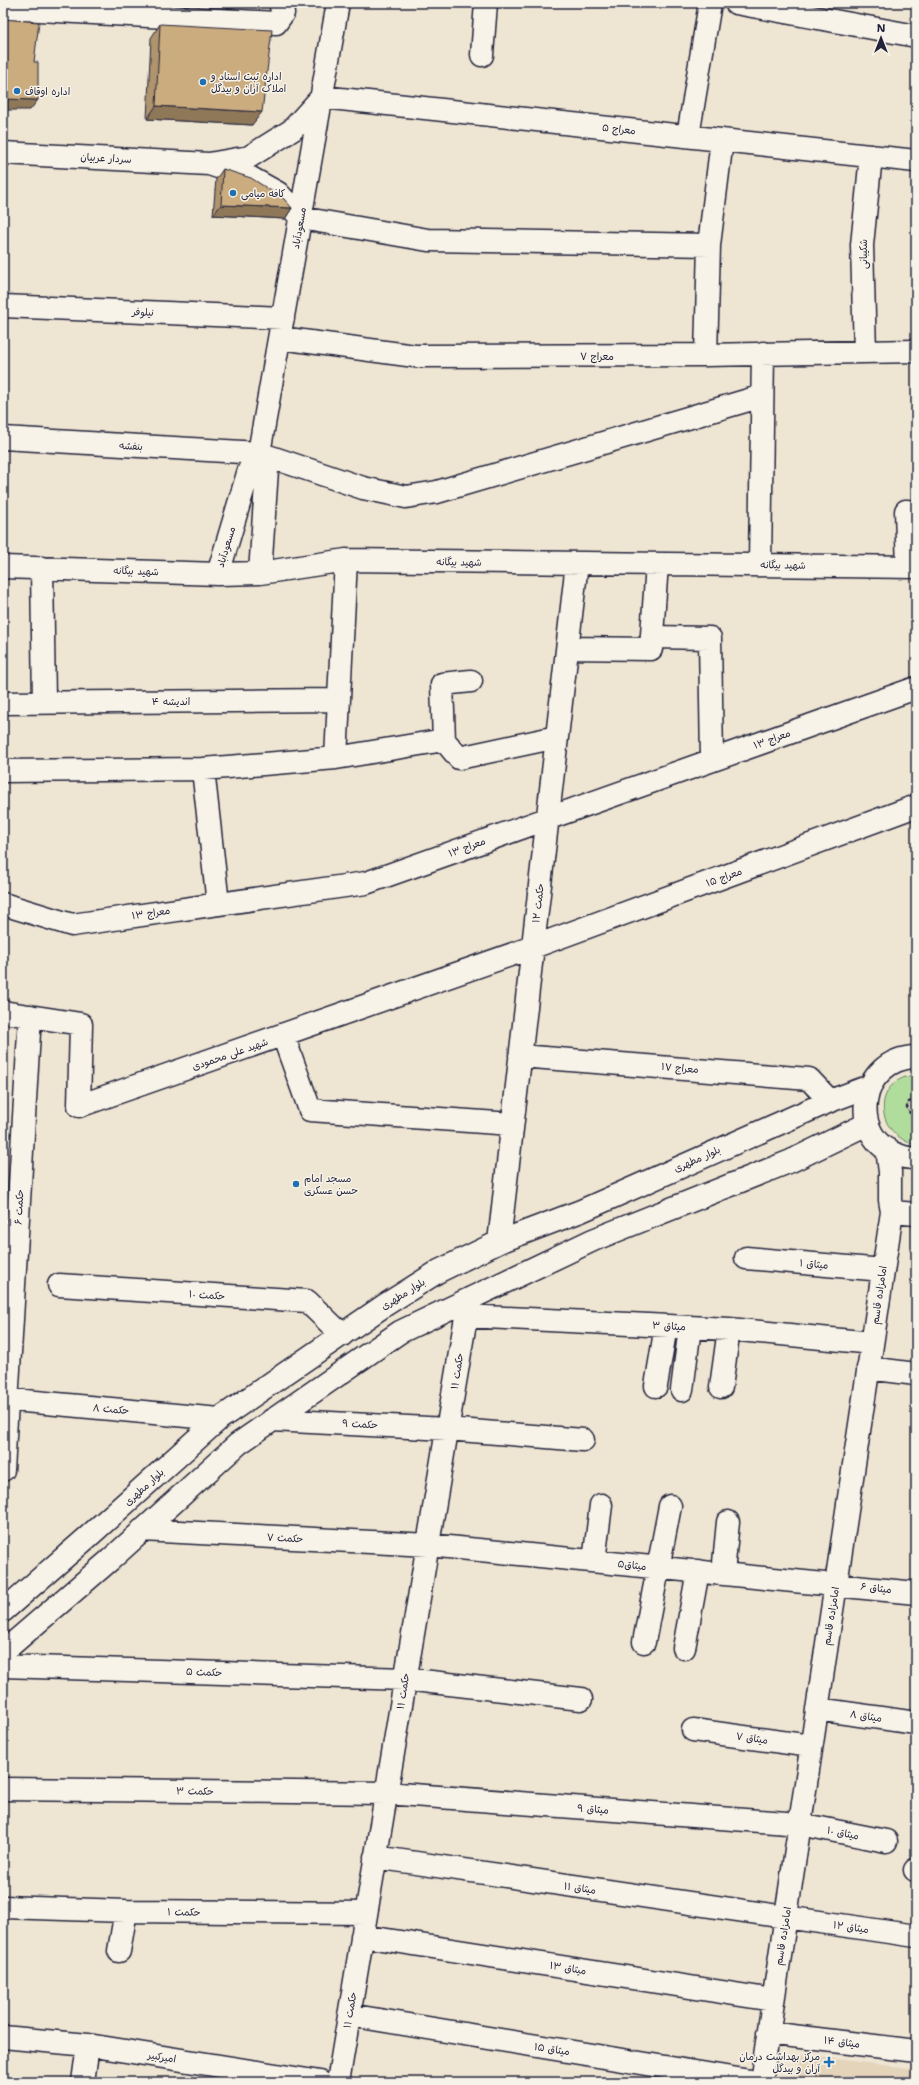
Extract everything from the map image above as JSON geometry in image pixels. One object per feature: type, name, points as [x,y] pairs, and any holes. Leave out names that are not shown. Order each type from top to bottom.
[{"type":"street","points":[[3,8],[276,23],[283,13],[280,3]]},
{"type":"street","name":"مسعودآباد","points":[[218,574],[249,470],[260,453],[338,3]]},
{"type":"street","points":[[482,55],[486,3]]},
{"type":"street","points":[[688,136],[710,3]]},
{"type":"street","points":[[736,3],[799,9],[916,36]]},
{"type":"street","points":[[209,164],[249,156],[292,130],[322,97]]},
{"type":"street","name":"معراج ۵","points":[[322,97],[916,161]]},
{"type":"street","points":[[706,355],[708,245],[722,140]]},
{"type":"street","name":"سردار عربیان","points":[[3,153],[209,164]]},
{"type":"street","name":"شکیبانی","points":[[865,352],[862,245],[871,156]]},
{"type":"street","points":[[209,164],[251,178],[278,193],[300,218],[428,240],[708,245]]},
{"type":"street","name":"نیلوفر","points":[[3,306],[281,328]]},
{"type":"street","name":"معراج ۷","points":[[281,328],[415,356],[706,355],[916,351]]},
{"type":"street","points":[[760,565],[763,353]]},
{"type":"street","name":"بنفشه","points":[[3,438],[260,453],[363,488],[406,497],[437,492],[762,396]]},
{"type":"street","points":[[260,453],[267,470],[260,573]]},
{"type":"street","points":[[912,567],[906,511],[916,512]]},
{"type":"street","points":[[336,758],[346,560]]},
{"type":"street","name":"شهید بیگانه","points":[[3,567],[218,574],[260,573],[346,560],[912,567]]},
{"type":"street","name":"حکمت ۱۲","points":[[498,1242],[577,563]]},
{"type":"street","points":[[568,648],[652,649],[658,564]]},
{"type":"street","points":[[42,568],[44,702]]},
{"type":"street","points":[[652,637],[710,638],[712,760]]},
{"type":"street","points":[[471,681],[442,684],[444,740],[459,758],[557,737]]},
{"type":"street","name":"معراج ۱۳","points":[[3,904],[72,925],[366,883],[916,688]]},
{"type":"street","name":"اندیشه ۴","points":[[3,703],[339,700]]},
{"type":"street","points":[[3,771],[203,769],[336,758],[444,740]]},
{"type":"street","points":[[203,769],[218,904]]},
{"type":"street","name":"معراج ۱۵","points":[[533,947],[916,806]]},
{"type":"street","name":"شهید علی محمودی","points":[[3,1012],[81,1024],[79,1106],[533,947]]},
{"type":"street","name":"حکمت ۶","points":[[3,1470],[5,1399],[30,1016]]},
{"type":"street","points":[[283,1035],[310,1110],[512,1124]]},
{"type":"street","name":"معراج ۱۷","points":[[520,1056],[809,1079],[830,1101]]},
{"type":"street","points":[[915,1154],[901,1156],[887,1149],[875,1138],[868,1124],[865,1111],[866,1098],[870,1086],[884,1068],[895,1061],[908,1057],[916,1057]]},
{"type":"street","name":"بلوار مطهری","points":[[3,1611],[219,1419],[439,1271],[498,1242],[581,1211],[830,1101],[870,1086]]},
{"type":"street","points":[[3,1652],[238,1444],[400,1332],[467,1308],[593,1240],[791,1161],[868,1124]]},
{"type":"street","name":"امامزاده قاسم","points":[[761,2082],[892,1212],[887,1149]]},
{"type":"street","points":[[915,1154],[906,1173],[900,1200],[892,1212],[916,1214]]},
{"type":"street","name":"میثاق ۱","points":[[746,1258],[883,1270]]},
{"type":"street","name":"حکمت ۱۰","points":[[59,1285],[307,1301],[342,1335]]},
{"type":"street","name":"میثاق ۳","points":[[467,1308],[666,1326],[729,1329],[872,1343]]},
{"type":"street","name":"حکمت ۱۱","points":[[338,2082],[467,1308]]},
{"type":"street","points":[[656,1386],[666,1326]]},
{"type":"street","points":[[682,1390],[690,1327]]},
{"type":"street","points":[[720,1387],[729,1329]]},
{"type":"street","points":[[868,1368],[916,1374]]},
{"type":"street","points":[[281,1376],[299,1402]]},
{"type":"street","name":"حکمت ۸","points":[[5,1399],[219,1419]]},
{"type":"street","name":"حکمت ۹","points":[[272,1420],[447,1429],[583,1440]]},
{"type":"street","points":[[594,1561],[601,1505]]},
{"type":"street","points":[[644,1642],[670,1506]]},
{"type":"street","points":[[723,1573],[728,1522]]},
{"type":"street","name":"حکمت ۷","points":[[142,1530],[428,1545]]},
{"type":"street","name":"میثاق۵","points":[[428,1545],[836,1584]]},
{"type":"street","points":[[684,1648],[698,1571]]},
{"type":"street","name":"میثاق ۶","points":[[836,1584],[916,1593]]},
{"type":"street","name":"حکمت ۵","points":[[3,1666],[405,1679],[581,1699]]},
{"type":"street","name":"میثاق ۸","points":[[817,1709],[916,1723]]},
{"type":"street","name":"میثاق ۷","points":[[693,1730],[811,1746]]},
{"type":"street","name":"حکمت ۳","points":[[3,1789],[386,1793]]},
{"type":"street","name":"میثاق ۹","points":[[386,1793],[800,1824]]},
{"type":"street","name":"میثاق ۱۰","points":[[800,1824],[886,1841]]},
{"type":"street","name":"میثاق ۱۱","points":[[375,1857],[785,1918]]},
{"type":"street","name":"حکمت ۱","points":[[3,1907],[126,1911],[366,1913]]},
{"type":"street","points":[[118,1951],[126,1911]]},
{"type":"street","name":"میثاق ۱۲","points":[[785,1918],[916,1936]]},
{"type":"street","name":"میثاق ۱۳","points":[[362,1936],[773,2000]]},
{"type":"street","name":"میثاق ۱۵","points":[[349,2015],[756,2082]]},
{"type":"street","name":"میثاق ۱۴","points":[[768,2033],[916,2051]]},
{"type":"street","name":"امیرکبیر","points":[[3,2037],[88,2045],[320,2082]]},
{"type":"street","points":[[83,2082],[88,2045]]},
{"type":"path","points":[[915,1154],[916,1117],[911,1115],[907,1107],[909,1102],[916,1098]]},
{"type":"shaded area","name":"مرکز بهداشت درمان آران و بیدگل","points":[[801,2055],[916,2069],[916,2082],[796,2082]]},
{"type":"green space","points":[[916,1075],[916,1098],[909,1102],[908,1106],[909,1113],[915,1117],[913,1144],[900,1137],[890,1128],[885,1117],[883,1106],[886,1095],[892,1085],[902,1078]]},
{"type":"building","points":[[3,19],[39,22],[34,62],[38,62],[38,100],[3,99]]},
{"type":"building","name":"اداره ثبت اسناد و املاک آران و بیدگل","points":[[160,24],[272,30],[262,112],[156,106]]},
{"type":"building","points":[[223,169],[251,178],[284,199],[292,208],[221,205]]},
{"type":"place","name":"اداره ثبت اسناد و املاک آران و بیدگل","points":[[203,82]]},
{"type":"place","name":"اداره اوقاف","points":[[17,91]]},
{"type":"place","name":"کافه میامی","points":[[233,193]]},
{"type":"place","name":"مسجد امام حسن عسکری","points":[[296,1184]]},
{"type":"place","name":"مرکز بهداشت درمان آران و بیدگل","points":[[829,2062]]}]
